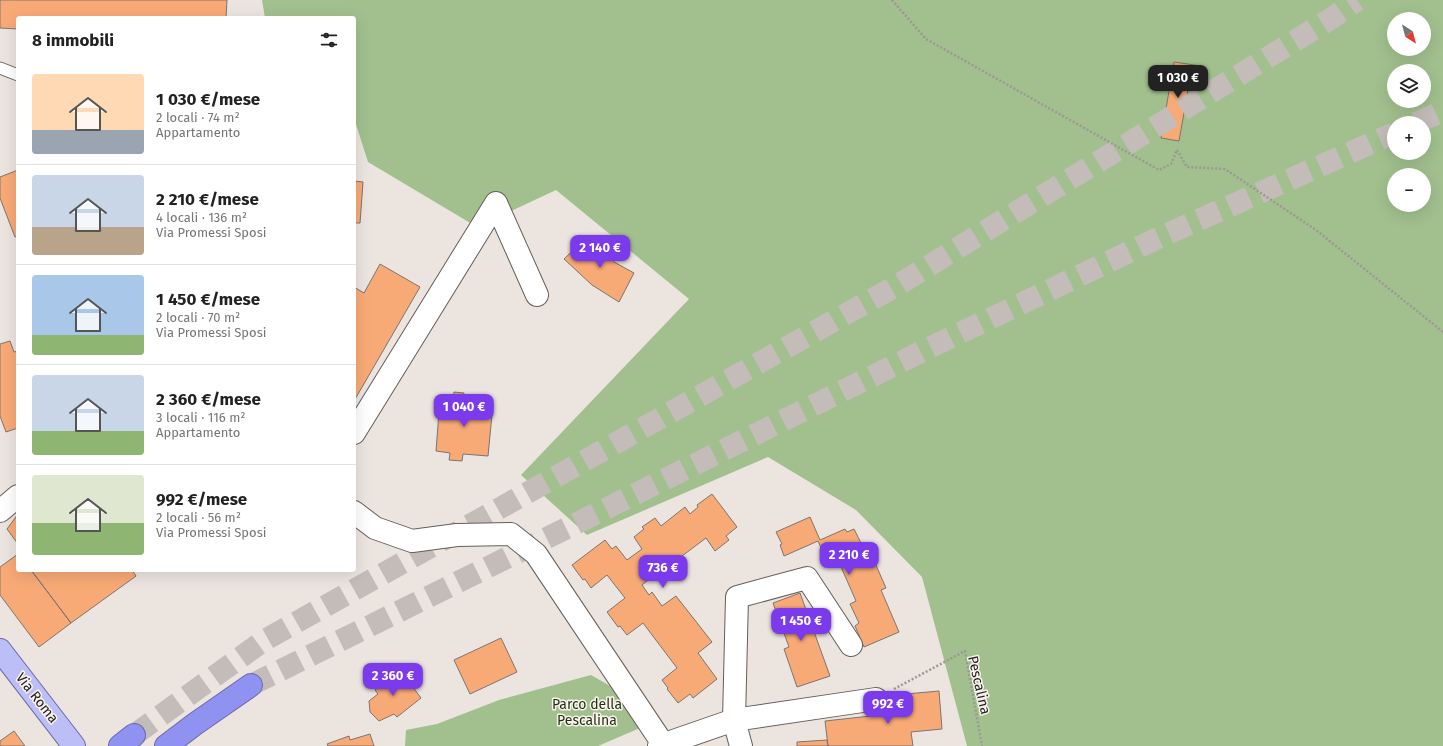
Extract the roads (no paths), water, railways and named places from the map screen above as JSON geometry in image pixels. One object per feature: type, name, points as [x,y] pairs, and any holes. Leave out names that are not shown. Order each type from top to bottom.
[{"type":"highway","points":[[166,746],[251,685]]},
{"type":"main road","name":"Via Roma","points":[[0,650],[74,746]]},
{"type":"street","points":[[356,430],[496,203],[537,295]]},
{"type":"street","points":[[0,511],[16,498]]},
{"type":"street","points":[[356,514],[375,528],[412,541],[457,535],[511,534],[536,554],[661,745],[734,720],[876,699]]},
{"type":"street","points":[[741,746],[734,720],[737,597],[807,578],[851,644]]},
{"type":"lane","points":[[0,68],[16,75]]},
{"type":"tunnel","points":[[134,735],[263,641],[896,286],[1332,18],[1357,0]]},
{"type":"tunnel","points":[[1431,116],[1443,111]]},
{"type":"tunnel","points":[[251,685],[929,348],[1156,239],[1387,136]]},
{"type":"park label","name":"Parco della Pescalina","points":[[587,712]]}]
